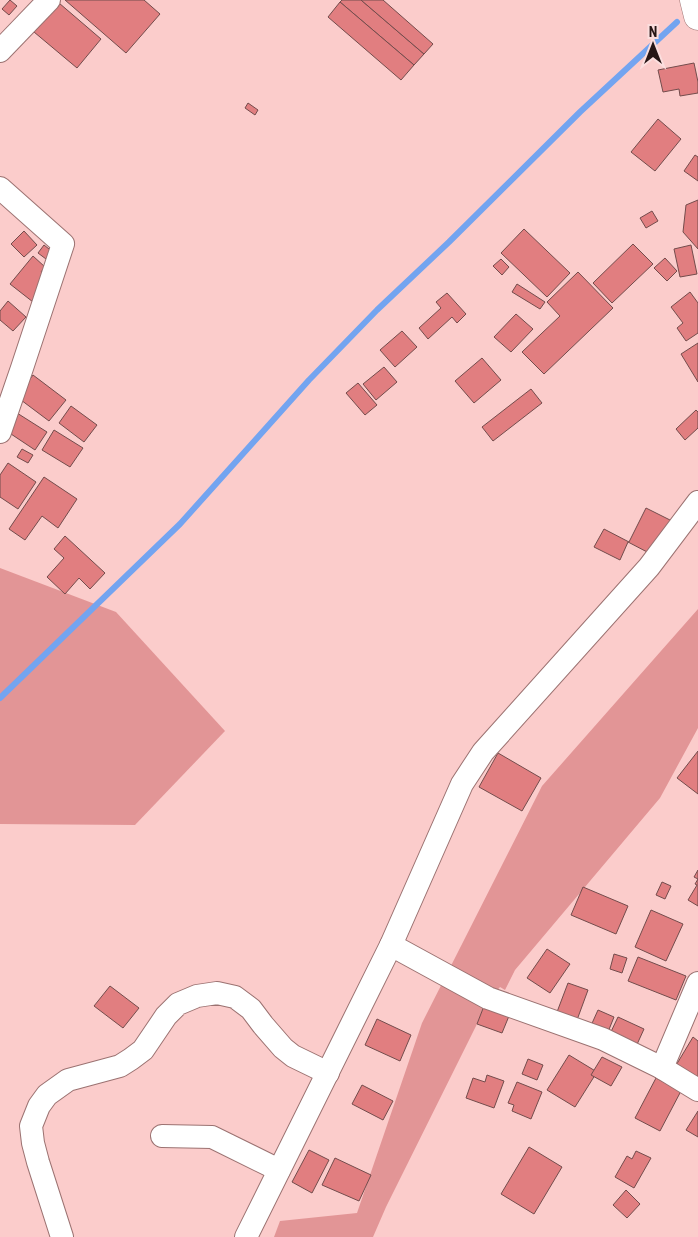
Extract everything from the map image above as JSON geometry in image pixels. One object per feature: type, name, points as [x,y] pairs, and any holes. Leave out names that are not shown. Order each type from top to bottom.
[{"type":"highway","points":[[694,0],[698,16]]},
{"type":"street","points":[[0,52],[49,0]]},
{"type":"street","points":[[0,188],[63,244],[0,432]]},
{"type":"street","points":[[246,1237],[391,944],[462,784],[483,752],[649,567],[698,502]]},
{"type":"street","points":[[391,944],[488,998],[603,1039],[662,1068],[698,1090]]},
{"type":"street","points":[[662,1068],[698,983]]},
{"type":"street","points":[[62,1237],[33,1143],[31,1126],[39,1106],[47,1095],[68,1080],[120,1066],[131,1059],[143,1050],[166,1016],[178,1004],[196,996],[217,993],[235,997],[250,1009],[283,1048],[293,1056],[328,1073]]},
{"type":"street","points":[[162,1136],[212,1137],[279,1170]]},
{"type":"shaded area","points":[[0,568],[116,612],[225,731],[135,825],[0,824]]},
{"type":"shaded area","points":[[698,609],[698,728],[660,798],[515,970],[505,990],[500,987],[484,1006],[373,1237],[274,1237],[280,1221],[357,1213],[422,1023],[542,786]]},
{"type":"building","points":[[10,0],[17,6],[9,15],[2,9]]},
{"type":"building","points":[[65,0],[144,0],[160,14],[126,53]]},
{"type":"building","points":[[342,0],[361,0],[424,54],[414,65],[340,2]]},
{"type":"building","points":[[361,0],[383,0],[433,44],[424,54]]},
{"type":"building","points":[[340,2],[414,65],[401,80],[328,17]]},
{"type":"building","points":[[59,3],[101,39],[77,68],[34,32]]},
{"type":"building","points":[[694,63],[698,93],[680,96],[679,89],[663,92],[658,70]]},
{"type":"building","points":[[248,103],[258,110],[255,115],[245,108]]},
{"type":"building","points":[[658,119],[681,139],[655,171],[631,152]]},
{"type":"building","points":[[695,155],[698,157],[698,181],[684,171]]},
{"type":"building","points":[[698,200],[698,249],[683,232],[686,205]]},
{"type":"building","points":[[652,211],[658,221],[646,228],[640,218]]},
{"type":"building","points":[[524,229],[570,273],[547,297],[501,253]]},
{"type":"building","points":[[24,231],[37,245],[24,257],[11,244]]},
{"type":"building","points":[[633,244],[653,264],[612,303],[593,283]]},
{"type":"building","points":[[44,245],[54,253],[46,259],[38,253]]},
{"type":"building","points":[[691,245],[697,274],[680,277],[674,249]]},
{"type":"building","points":[[33,256],[45,267],[41,272],[51,279],[33,302],[10,284]]},
{"type":"building","points":[[665,258],[677,271],[667,281],[654,268]]},
{"type":"building","points":[[501,259],[509,267],[502,275],[493,266]]},
{"type":"building","points":[[578,272],[613,308],[544,374],[522,352],[560,316],[547,302]]},
{"type":"building","points":[[517,284],[545,302],[540,309],[512,292]]},
{"type":"building","points":[[690,292],[698,303],[698,333],[686,341],[677,328],[683,323],[671,307]]},
{"type":"building","points":[[447,293],[466,314],[457,323],[452,317],[428,339],[419,328],[441,308],[436,302]]},
{"type":"building","points":[[8,301],[26,317],[13,331],[0,320],[0,311]]},
{"type":"building","points":[[516,314],[533,329],[511,352],[494,337]]},
{"type":"building","points":[[402,331],[417,347],[395,367],[380,350]]},
{"type":"building","points":[[698,343],[698,382],[681,354]]},
{"type":"building","points":[[482,358],[501,380],[474,403],[455,381]]},
{"type":"building","points":[[384,367],[397,382],[376,400],[363,384]]},
{"type":"building","points":[[33,375],[66,400],[49,421],[17,397]]},
{"type":"building","points":[[358,383],[377,405],[365,415],[346,393]]},
{"type":"building","points":[[531,389],[542,403],[493,441],[482,427]]},
{"type":"building","points":[[71,406],[97,425],[84,442],[59,423]]},
{"type":"building","points":[[696,410],[698,412],[698,428],[685,440],[676,429]]},
{"type":"building","points":[[17,413],[47,432],[35,450],[5,430]]},
{"type":"building","points":[[54,430],[83,448],[70,467],[42,450]]},
{"type":"building","points":[[22,449],[33,455],[28,463],[17,457]]},
{"type":"building","points":[[8,463],[36,482],[18,509],[0,497],[0,475]]},
{"type":"building","points":[[44,477],[77,499],[58,528],[42,516],[25,540],[9,529]]},
{"type":"building","points":[[646,508],[674,522],[651,554],[628,542],[620,560],[594,547],[604,529],[629,542]]},
{"type":"building","points":[[65,536],[105,573],[90,589],[79,578],[65,594],[47,577],[64,558],[54,549]]},
{"type":"building","points":[[698,751],[698,794],[677,778]]},
{"type":"building","points":[[498,753],[541,778],[522,811],[479,787]]},
{"type":"building","points":[[698,870],[698,879],[694,877]]},
{"type":"building","points":[[698,879],[698,906],[688,900],[697,885],[695,884]]},
{"type":"building","points":[[662,882],[671,886],[665,899],[656,895]]},
{"type":"building","points":[[583,887],[628,906],[616,934],[571,915]]},
{"type":"building","points":[[651,910],[683,924],[666,961],[635,947]]},
{"type":"building","points":[[547,949],[570,964],[550,993],[527,978]]},
{"type":"building","points":[[614,954],[627,958],[622,973],[610,969]]},
{"type":"building","points":[[638,957],[686,976],[676,1000],[628,981]]},
{"type":"building","points":[[568,983],[588,990],[577,1020],[557,1012]]},
{"type":"building","points":[[110,986],[139,1008],[123,1028],[94,1006]]},
{"type":"building","points":[[484,1006],[509,1016],[502,1033],[477,1024]]},
{"type":"building","points":[[598,1010],[614,1017],[606,1037],[589,1030]]},
{"type":"building","points":[[618,1017],[644,1029],[634,1051],[608,1038]]},
{"type":"building","points":[[377,1019],[411,1035],[400,1061],[365,1045]]},
{"type":"building","points":[[693,1037],[698,1041],[698,1080],[675,1067]]},
{"type":"building","points":[[569,1055],[597,1072],[575,1107],[547,1090]]},
{"type":"building","points":[[602,1057],[622,1067],[611,1086],[591,1075]]},
{"type":"building","points":[[528,1059],[543,1065],[537,1080],[522,1074]]},
{"type":"building","points":[[487,1075],[504,1081],[494,1108],[466,1098],[473,1078],[485,1082]]},
{"type":"building","points":[[656,1078],[681,1091],[660,1131],[635,1118]]},
{"type":"building","points":[[517,1082],[542,1092],[531,1119],[512,1111],[514,1105],[508,1103]]},
{"type":"building","points":[[362,1085],[393,1101],[383,1120],[352,1104]]},
{"type":"building","points":[[698,1111],[698,1137],[686,1130]]},
{"type":"building","points":[[529,1147],[562,1167],[534,1214],[501,1194]]},
{"type":"building","points":[[309,1150],[329,1160],[312,1193],[292,1182]]},
{"type":"building","points":[[636,1151],[651,1158],[634,1188],[615,1177],[627,1156],[632,1159]]},
{"type":"building","points":[[335,1158],[371,1175],[359,1201],[322,1185]]},
{"type":"building","points":[[626,1190],[640,1204],[627,1218],[613,1205]]},
{"type":"waterway","points":[[0,698],[180,524],[309,380],[377,310],[449,242],[580,112],[677,22]]}]
